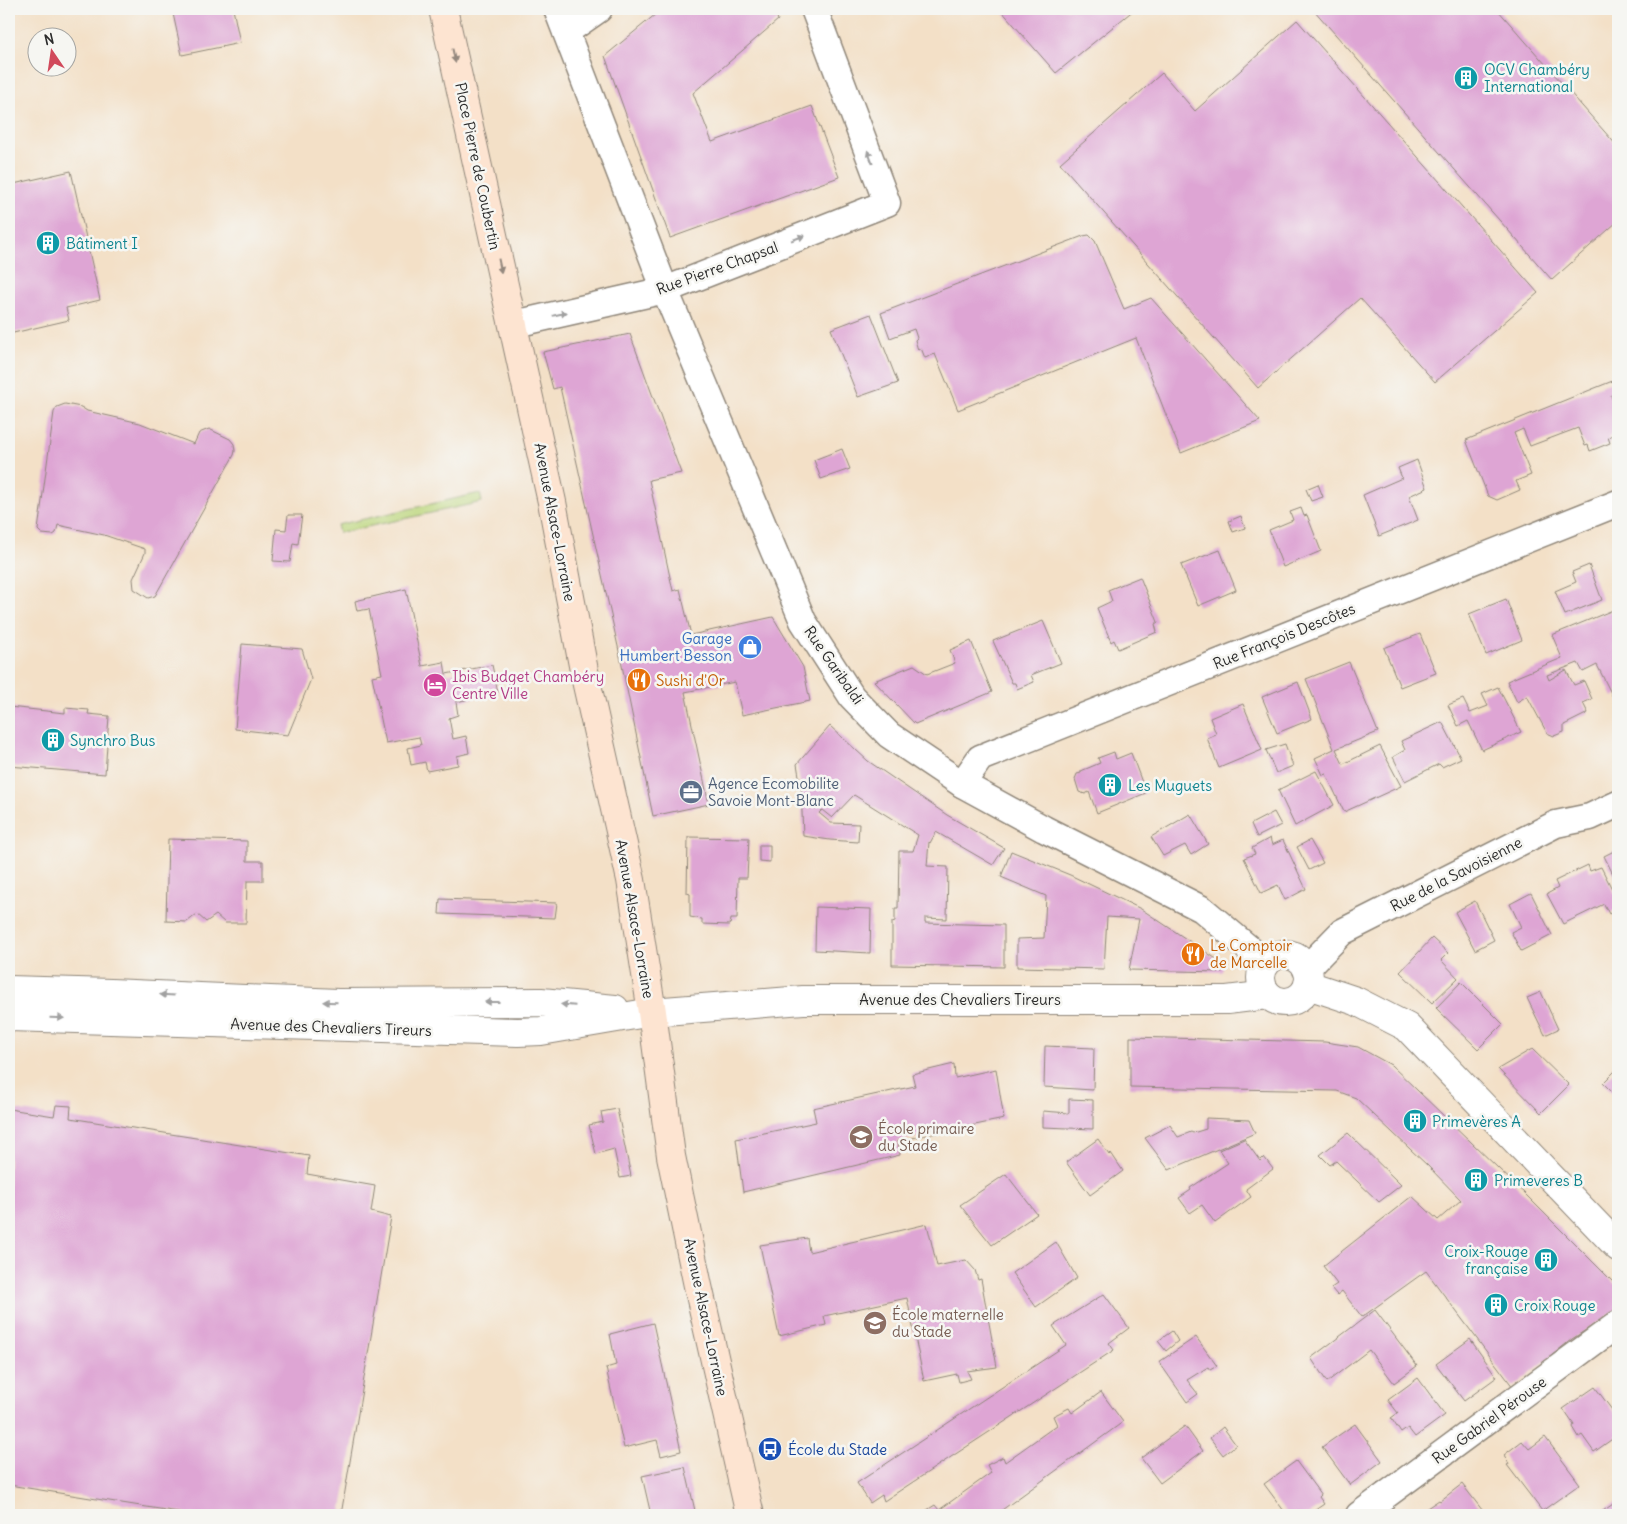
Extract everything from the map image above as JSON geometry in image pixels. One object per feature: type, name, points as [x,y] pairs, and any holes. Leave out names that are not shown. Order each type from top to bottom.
[{"type":"main road","name":"Place Pierre de Coubertin","points":[[443,9],[513,323]]},
{"type":"main road","name":"Avenue Alsace-Lorraine","points":[[513,323],[552,502],[584,676],[631,880],[652,1012],[671,1156],[698,1286],[750,1515]]},
{"type":"street","points":[[561,20],[599,9]]},
{"type":"street","name":"Rue Pierre Chapsal","points":[[513,323],[665,290],[887,203],[814,9]]},
{"type":"street","name":"Rue Garibaldi","points":[[561,20],[665,290],[803,621],[852,696],[889,735],[962,784],[1044,829],[1202,909],[1266,963]]},
{"type":"street","name":"Rue François Descôtes","points":[[962,784],[980,758],[1618,503]]},
{"type":"street","name":"Rue de la Savoisienne","points":[[1307,977],[1342,932],[1556,824],[1590,817],[1618,804]]},
{"type":"street","points":[[1280,955],[1296,957],[1302,962],[1307,977],[1304,992],[1298,998],[1290,1001],[1282,1002],[1275,1000],[1268,995],[1261,983],[1266,963],[1280,955]]},
{"type":"street","points":[[1307,977],[1407,1027],[1618,1247]]},
{"type":"street","name":"Avenue des Chevaliers Tireurs","points":[[9,990],[338,1003],[541,1002],[652,1012]]},
{"type":"street","name":"Avenue des Chevaliers Tireurs","points":[[9,1017],[518,1032],[541,1031],[652,1012],[803,1000],[1228,1000],[1268,995]]},
{"type":"street","name":"Rue Gabriel Pérouse","points":[[1359,1515],[1618,1324]]},
{"type":"green space","points":[[480,493],[482,502],[339,533],[337,525]]},
{"type":"building","points":[[172,9],[233,9],[240,43],[182,55]]},
{"type":"building","points":[[662,9],[774,9],[778,20],[693,93],[712,142],[812,106],[839,177],[670,238],[605,56]]},
{"type":"building","points":[[1000,9],[1135,9],[1056,73]]},
{"type":"building","name":"OCV Chambéry International","points":[[1313,9],[1497,9],[1618,147],[1618,221],[1552,280]]},
{"type":"building","points":[[1297,20],[1538,293],[1435,382],[1360,298],[1258,388],[1060,163],[1162,73],[1195,111]]},
{"type":"building","name":"Bâtiment I","points":[[71,171],[100,300],[66,308],[69,320],[9,334],[9,185]]},
{"type":"building","points":[[1089,235],[1095,241],[1124,309],[1151,298],[1260,421],[1181,453],[1136,338],[958,410],[935,354],[925,358],[921,348],[918,350],[914,329],[890,338],[881,313]]},
{"type":"building","points":[[871,314],[898,383],[858,397],[831,329]]},
{"type":"building","points":[[630,334],[681,473],[649,480],[673,591],[680,589],[691,635],[773,617],[803,667],[810,701],[742,715],[735,682],[685,692],[709,804],[653,816],[619,651],[560,387],[553,389],[543,352]]},
{"type":"building","points":[[1615,380],[1618,392],[1611,395],[1618,414],[1618,433],[1608,437],[1610,443],[1590,451],[1588,445],[1585,446],[1578,428],[1530,446],[1523,429],[1514,433],[1531,475],[1516,481],[1520,490],[1497,500],[1488,496],[1466,440]]},
{"type":"building","points":[[65,404],[140,423],[194,444],[199,433],[209,429],[230,439],[234,444],[234,455],[155,596],[148,598],[134,589],[133,579],[145,549],[104,535],[58,525],[56,533],[53,535],[42,534],[38,530],[54,412],[57,407]]},
{"type":"building","points":[[842,449],[850,469],[821,479],[814,460]]},
{"type":"building","points":[[1417,460],[1427,488],[1409,496],[1418,520],[1379,536],[1363,495],[1402,478],[1398,468]]},
{"type":"building","points":[[1318,484],[1323,497],[1311,501],[1306,489]]},
{"type":"building","points":[[1301,508],[1304,516],[1307,515],[1321,551],[1283,567],[1269,530],[1293,520],[1290,512]]},
{"type":"building","points":[[288,515],[302,515],[298,544],[293,543],[290,562],[273,561],[276,529],[286,530]]},
{"type":"building","points":[[1241,516],[1245,528],[1233,532],[1229,521]]},
{"type":"building","points":[[1220,550],[1236,590],[1198,606],[1181,565]]},
{"type":"building","points":[[1589,565],[1602,600],[1565,615],[1555,591],[1576,582],[1572,572]]},
{"type":"building","points":[[1140,577],[1158,622],[1155,624],[1157,632],[1118,649],[1114,640],[1111,642],[1097,608],[1112,601],[1108,590]]},
{"type":"building","name":"Ibis Budget Chambéry Centre Ville","points":[[406,589],[422,666],[444,662],[446,674],[492,665],[498,693],[456,702],[458,715],[449,718],[453,739],[466,736],[469,753],[457,756],[458,765],[427,771],[425,762],[411,765],[408,748],[421,745],[419,737],[386,743],[372,676],[382,674],[369,609],[357,611],[355,601]]},
{"type":"building","points":[[1506,599],[1522,640],[1486,655],[1469,614]]},
{"type":"building","points":[[1618,608],[1618,694],[1613,697],[1597,665],[1583,672],[1578,663],[1547,675],[1549,680],[1566,670],[1574,685],[1584,681],[1592,699],[1583,703],[1588,713],[1564,725],[1564,732],[1554,736],[1547,733],[1527,696],[1517,702],[1507,681],[1562,658],[1552,635]]},
{"type":"building","points":[[1043,621],[1061,663],[1031,675],[1034,682],[1017,689],[1015,683],[1012,683],[993,641]]},
{"type":"building","points":[[1420,634],[1436,673],[1400,687],[1384,648]]},
{"type":"building","points":[[971,641],[992,692],[915,724],[874,681],[914,665],[927,674],[955,663],[950,650]]},
{"type":"building","points":[[242,644],[302,649],[311,679],[288,735],[235,729]]},
{"type":"building","points":[[1349,662],[1378,732],[1336,749],[1343,764],[1380,746],[1401,786],[1344,812],[1326,774],[1323,775],[1315,758],[1334,749],[1306,679]]},
{"type":"building","points":[[1298,682],[1312,719],[1277,733],[1262,697]]},
{"type":"building","points":[[1498,687],[1521,732],[1482,750],[1468,721],[1458,726],[1448,705],[1463,699],[1470,713],[1488,706],[1482,694]]},
{"type":"building","points":[[1243,704],[1262,750],[1219,768],[1207,738],[1216,734],[1210,718]]},
{"type":"building","name":"Synchro Bus","points":[[9,707],[65,713],[65,708],[89,710],[88,714],[109,716],[105,774],[9,766]]},
{"type":"building","points":[[1442,722],[1461,758],[1442,767],[1439,764],[1405,781],[1393,757],[1405,750],[1401,741]]},
{"type":"building","points":[[830,726],[868,761],[947,815],[1004,848],[993,865],[936,832],[929,842],[927,866],[948,867],[947,919],[925,918],[925,923],[1004,925],[1004,967],[892,965],[892,922],[895,921],[895,908],[898,908],[899,851],[913,851],[918,835],[854,795],[832,818],[822,810],[819,813],[831,823],[859,824],[858,842],[803,836],[801,788],[797,764]]},
{"type":"building","points":[[1285,744],[1293,766],[1276,773],[1266,750]]},
{"type":"building","name":"Les Muguets","points":[[1114,752],[1116,759],[1131,753],[1146,793],[1097,813],[1089,792],[1085,794],[1079,792],[1075,779],[1081,771],[1100,763],[1098,758]]},
{"type":"building","points":[[1316,771],[1334,805],[1295,826],[1278,790]]},
{"type":"building","points":[[1274,812],[1281,825],[1257,837],[1251,824]]},
{"type":"building","points":[[1190,814],[1208,844],[1191,855],[1185,845],[1163,856],[1151,837]]},
{"type":"building","points":[[688,837],[749,838],[747,878],[738,878],[737,919],[731,919],[730,925],[702,924],[702,919],[690,917],[690,894],[687,893]]},
{"type":"building","points":[[1270,838],[1272,845],[1283,840],[1306,889],[1285,900],[1278,885],[1261,893],[1244,858],[1255,854],[1252,848]]},
{"type":"building","points":[[168,839],[247,841],[247,861],[263,861],[263,881],[247,881],[246,923],[225,923],[216,915],[206,922],[197,914],[187,922],[166,921]]},
{"type":"building","points":[[1310,840],[1323,863],[1309,870],[1297,847]]},
{"type":"building","points":[[759,845],[770,845],[770,862],[759,861]]},
{"type":"building","points":[[1618,849],[1618,884],[1604,856]]},
{"type":"building","points":[[1011,851],[1070,875],[1141,909],[1224,964],[1222,972],[1129,970],[1139,919],[1107,917],[1104,969],[1017,967],[1017,939],[1044,938],[1046,896],[1001,877]]},
{"type":"building","points":[[1588,865],[1590,871],[1601,867],[1614,893],[1618,891],[1618,909],[1609,914],[1604,904],[1563,924],[1547,894],[1558,888],[1555,881]]},
{"type":"building","points":[[1531,893],[1552,935],[1521,951],[1511,932],[1521,927],[1510,904]]},
{"type":"building","points":[[440,899],[557,903],[555,918],[439,914]]},
{"type":"building","points":[[1475,901],[1494,940],[1475,950],[1455,912]]},
{"type":"building","points":[[816,907],[871,909],[870,953],[815,950]]},
{"type":"building","points":[[1432,938],[1448,953],[1441,960],[1458,978],[1432,1003],[1400,972]]},
{"type":"building","points":[[1461,982],[1503,1024],[1478,1049],[1436,1008]]},
{"type":"building","points":[[1541,992],[1558,1029],[1545,1035],[1527,998]]},
{"type":"building","points":[[1130,1037],[1325,1042],[1358,1047],[1391,1065],[1618,1287],[1618,1309],[1572,1339],[1513,1387],[1426,1271],[1362,1317],[1342,1291],[1337,1295],[1331,1288],[1337,1284],[1323,1266],[1412,1196],[1438,1220],[1461,1200],[1356,1098],[1337,1091],[1130,1087]]},
{"type":"building","points":[[1045,1046],[1094,1048],[1093,1090],[1044,1087]]},
{"type":"building","points":[[1532,1049],[1569,1085],[1541,1113],[1498,1069]]},
{"type":"building","points":[[954,1064],[955,1078],[996,1069],[1004,1119],[898,1141],[900,1155],[743,1192],[736,1139],[816,1122],[813,1108],[915,1086],[912,1074]]},
{"type":"building","points":[[1618,1068],[1618,1098],[1603,1083]]},
{"type":"building","points":[[1069,1099],[1093,1100],[1093,1129],[1043,1127],[1043,1111],[1069,1113]]},
{"type":"building","points":[[56,1105],[71,1106],[70,1118],[309,1156],[307,1174],[375,1186],[371,1212],[391,1217],[341,1515],[197,1515],[9,1485],[9,1109],[54,1116]]},
{"type":"building","points":[[617,1109],[631,1176],[620,1178],[614,1149],[596,1154],[589,1125],[603,1122],[601,1112]]},
{"type":"building","points":[[1206,1118],[1249,1120],[1255,1133],[1169,1170],[1145,1138],[1170,1125],[1178,1137],[1206,1129]]},
{"type":"building","points":[[1348,1133],[1401,1185],[1379,1202],[1336,1161],[1330,1165],[1320,1155]]},
{"type":"building","points":[[1098,1139],[1109,1155],[1111,1153],[1123,1171],[1090,1195],[1066,1162]]},
{"type":"building","points":[[1244,1139],[1260,1161],[1264,1157],[1273,1169],[1246,1189],[1251,1197],[1215,1223],[1202,1205],[1190,1213],[1179,1198],[1191,1190],[1190,1188],[1228,1163],[1219,1150]]},
{"type":"building","points":[[1006,1174],[1037,1214],[992,1245],[960,1205]]},
{"type":"building","points":[[927,1224],[937,1266],[966,1260],[975,1270],[978,1280],[981,1279],[997,1367],[967,1371],[971,1379],[959,1382],[957,1374],[924,1381],[907,1298],[824,1316],[826,1325],[779,1336],[760,1245],[807,1238],[809,1252]]},
{"type":"building","points":[[1056,1242],[1077,1278],[1036,1307],[1012,1273]]},
{"type":"building","points":[[1104,1294],[1129,1328],[1109,1343],[1114,1350],[884,1501],[882,1495],[870,1503],[857,1483],[1066,1345],[1053,1326]]},
{"type":"building","points":[[1375,1310],[1417,1366],[1394,1383],[1369,1350],[1327,1382],[1311,1358]]},
{"type":"building","points":[[653,1323],[681,1451],[661,1456],[657,1440],[624,1448],[606,1368],[616,1365],[610,1334]]},
{"type":"building","points":[[1172,1331],[1178,1341],[1166,1351],[1158,1341]]},
{"type":"building","points":[[1196,1337],[1217,1366],[1210,1370],[1208,1367],[1187,1380],[1198,1394],[1187,1402],[1159,1362]]},
{"type":"building","points":[[1470,1339],[1497,1377],[1464,1401],[1436,1364]]},
{"type":"building","points":[[1418,1378],[1445,1415],[1415,1437],[1408,1428],[1401,1433],[1391,1418],[1398,1413],[1388,1400]]},
{"type":"building","points":[[1595,1387],[1618,1418],[1618,1435],[1594,1452],[1582,1435],[1579,1437],[1573,1427],[1574,1425],[1563,1409]]},
{"type":"building","points":[[1101,1392],[1123,1422],[995,1515],[919,1515],[935,1505],[939,1510],[991,1473],[987,1465],[1003,1457],[1005,1462],[1057,1425],[1053,1416],[1069,1408],[1072,1413]]},
{"type":"building","points":[[1355,1424],[1382,1461],[1350,1485],[1322,1447]]},
{"type":"building","points":[[1185,1426],[1203,1451],[1160,1483],[1141,1458]]},
{"type":"building","points":[[1223,1427],[1236,1445],[1223,1455],[1210,1438]]},
{"type":"building","points":[[1545,1437],[1580,1484],[1542,1511],[1507,1465],[1509,1464],[1504,1455],[1522,1441],[1529,1449]]},
{"type":"building","points":[[1296,1461],[1321,1495],[1319,1497],[1324,1504],[1308,1515],[1287,1515],[1264,1484]]},
{"type":"building","points":[[685,1467],[696,1515],[651,1515],[642,1476]]},
{"type":"building","points":[[1462,1484],[1486,1515],[1424,1515],[1421,1512],[1440,1501]]},
{"type":"building","points":[[1616,1502],[1618,1505],[1618,1515],[1597,1515]]},
{"type":"place","name":"OCV Chambéry International","points":[[1466,78]]},
{"type":"place","name":"Bâtiment I","points":[[48,243]]},
{"type":"place","name":"Garage Humbert Besson","points":[[750,647]]},
{"type":"place","name":"Sushi d'Or","points":[[639,680]]},
{"type":"place","name":"Ibis Budget Chambéry Centre Ville","points":[[435,685]]},
{"type":"place","name":"Synchro Bus","points":[[53,740]]},
{"type":"place","name":"Les Muguets","points":[[1110,785]]},
{"type":"place","name":"Agence Ecomobilite Savoie Mont-Blanc","points":[[691,792]]},
{"type":"place","name":"Le Comptoir de Marcelle","points":[[1193,954]]},
{"type":"place","name":"Primevères A","points":[[1415,1121]]},
{"type":"place","name":"École primaire du Stade","points":[[861,1137]]},
{"type":"place","name":"Primeveres B","points":[[1476,1180]]},
{"type":"place","name":"Croix-Rouge française","points":[[1546,1260]]},
{"type":"place","name":"Croix Rouge","points":[[1496,1305]]},
{"type":"place","name":"École maternelle du Stade","points":[[875,1323]]},
{"type":"place","name":"École du Stade","points":[[770,1449]]}]
